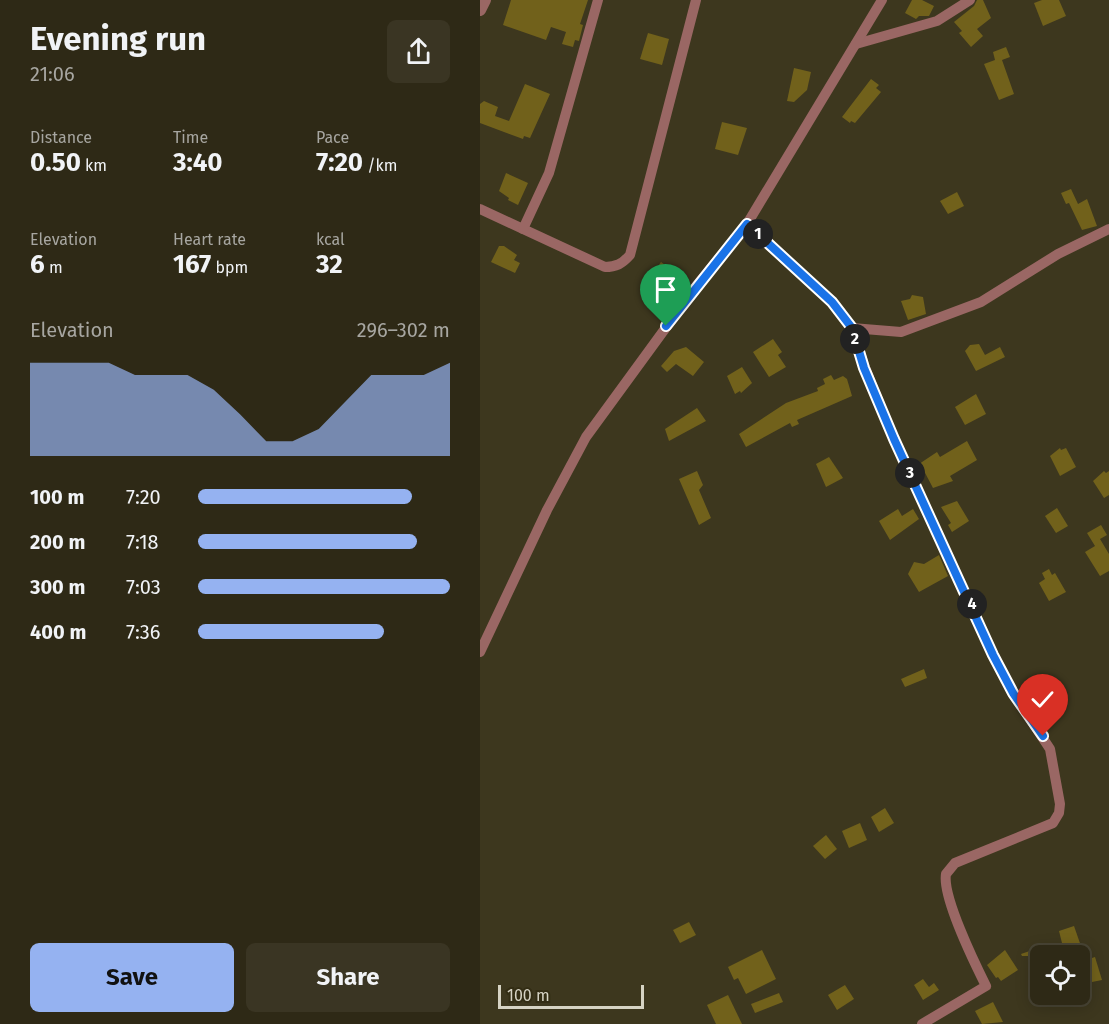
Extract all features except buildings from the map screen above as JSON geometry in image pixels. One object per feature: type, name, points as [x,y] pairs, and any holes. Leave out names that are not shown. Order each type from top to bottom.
[{"type":"street","points":[[480,10],[485,0]]},
{"type":"street","points":[[523,229],[549,173],[598,0]]},
{"type":"street","points":[[480,209],[605,267],[623,263],[630,255],[696,0]]},
{"type":"street","points":[[480,652],[547,510],[586,437],[697,285],[747,224],[882,0]]},
{"type":"street","points":[[856,44],[937,21],[969,0]]},
{"type":"street","points":[[747,224],[832,302],[852,328],[864,368],[894,439],[993,655],[1013,693],[1050,749],[1060,804],[1057,819],[1046,827],[955,863],[949,868],[945,879],[966,945],[986,986],[922,1024]]},
{"type":"street","points":[[852,328],[901,332],[981,302],[1058,254],[1109,229]]},
{"type":"route","points":[[666,326],[747,224],[832,302],[852,328],[864,368],[894,439],[971,602],[993,655],[1013,693],[1043,736]]}]
